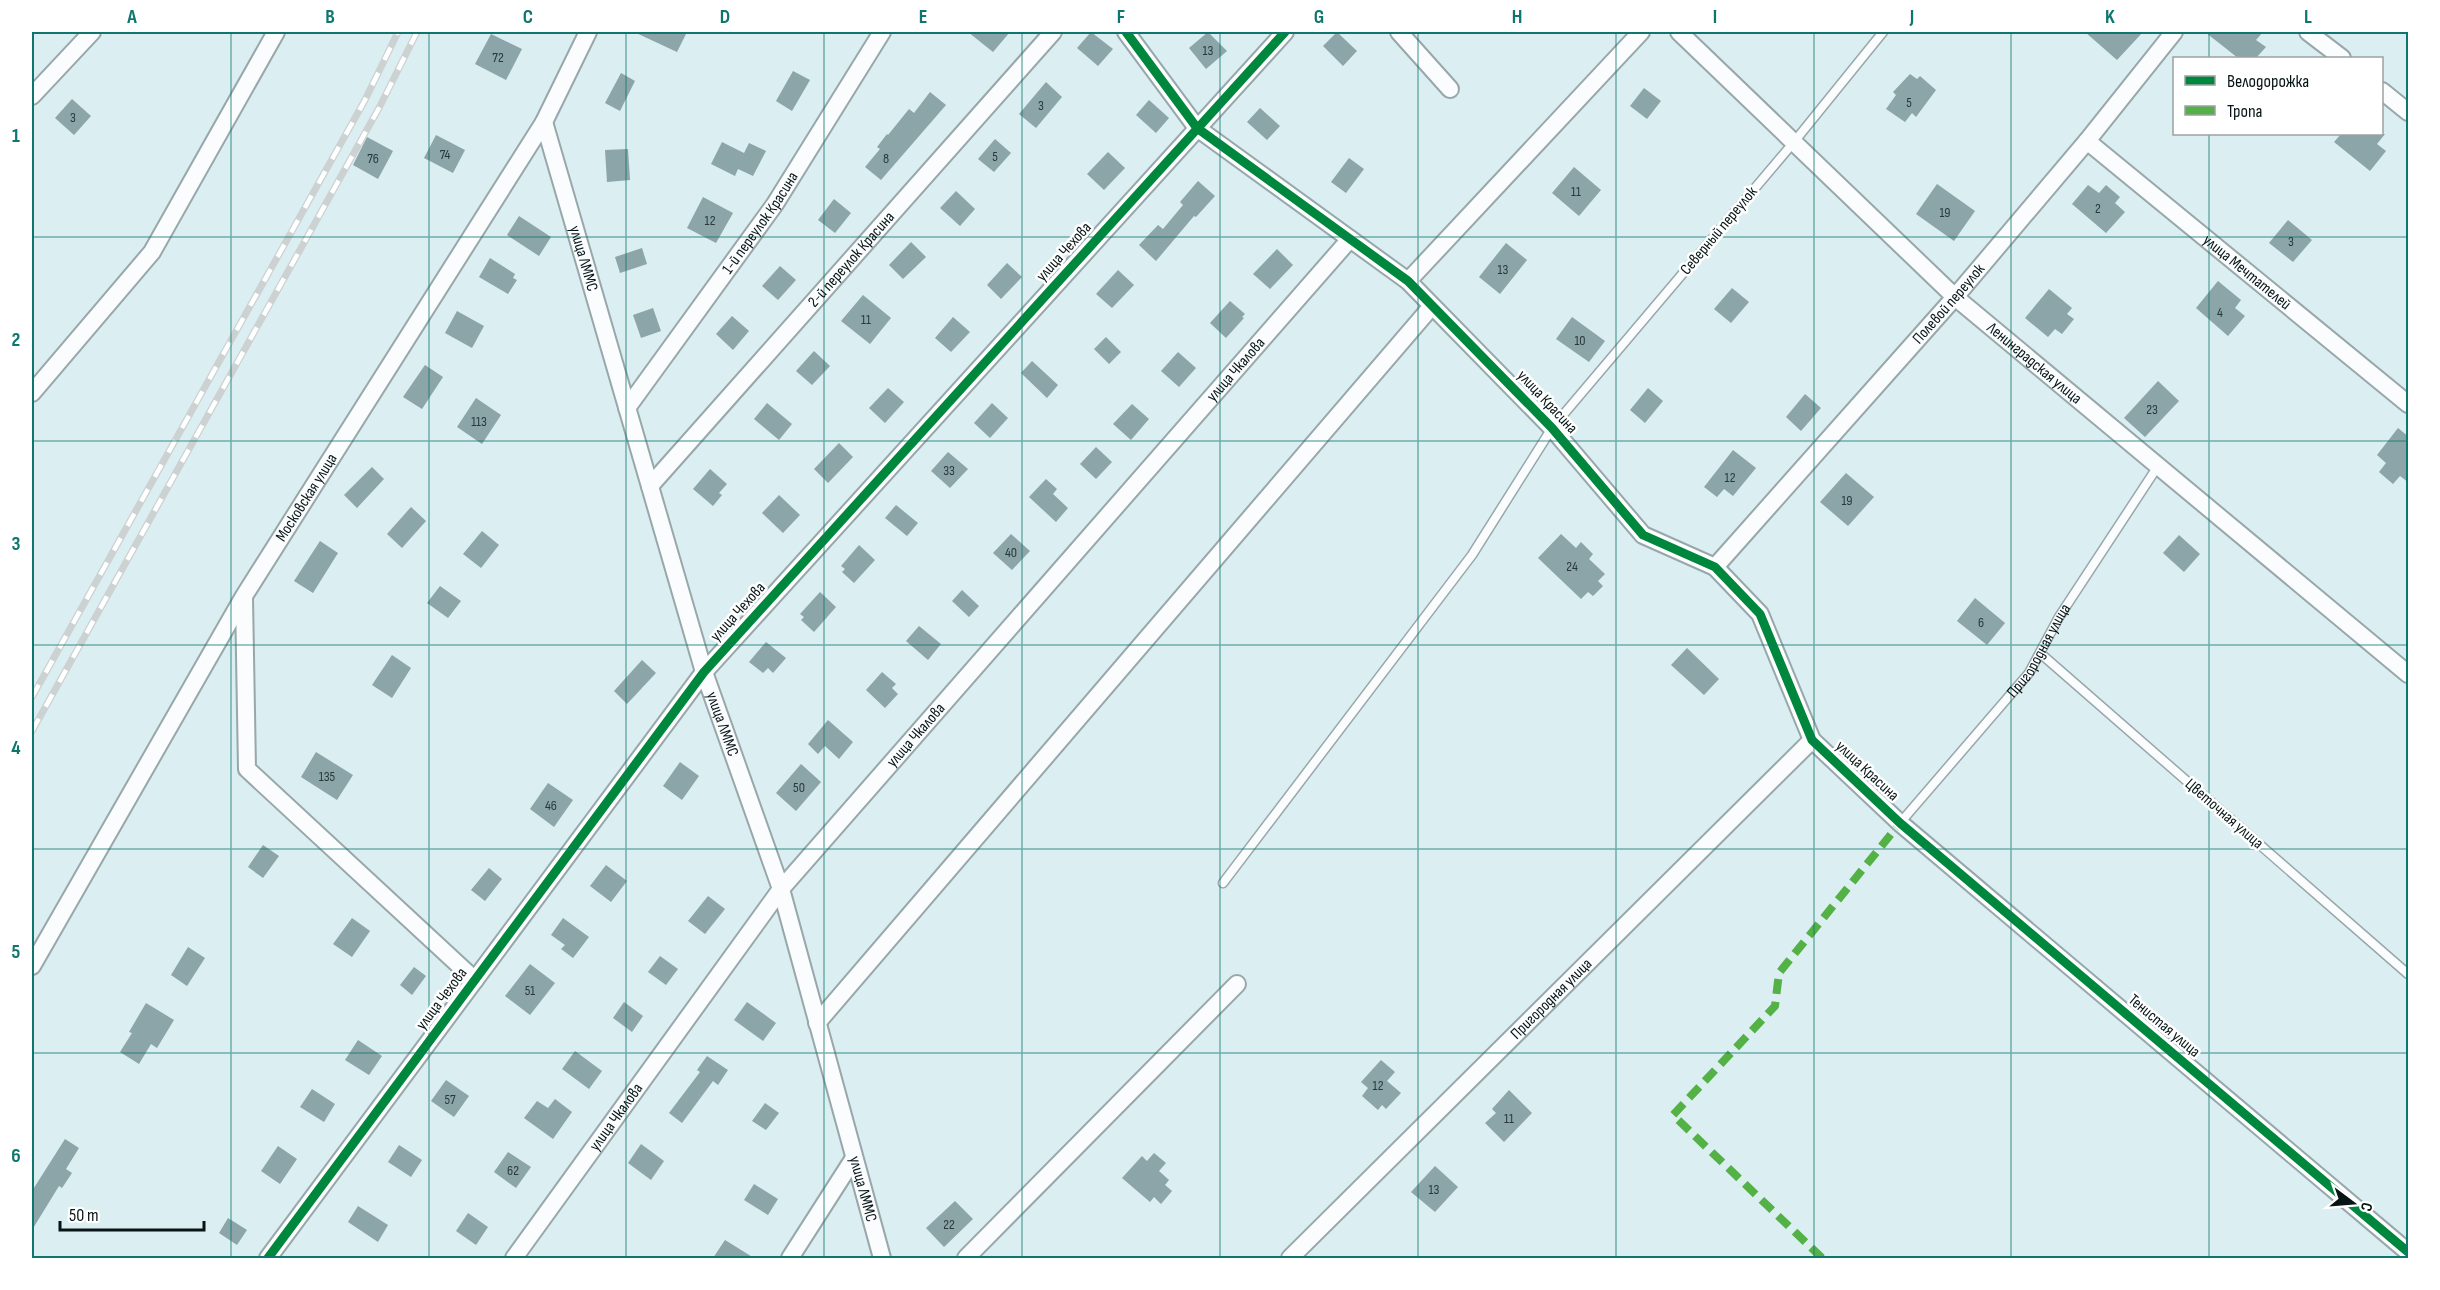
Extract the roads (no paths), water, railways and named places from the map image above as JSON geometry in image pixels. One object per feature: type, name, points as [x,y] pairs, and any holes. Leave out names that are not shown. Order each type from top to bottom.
[{"type":"street","points":[[32,96],[92,32]]},
{"type":"street","points":[[32,393],[152,252],[276,32]]},
{"type":"street","name":"Московская улица","points":[[32,966],[244,596],[544,122],[588,32]]},
{"type":"street","name":"1-й переулок Красина","points":[[627,408],[775,204],[882,32]]},
{"type":"street","name":"2-й переулок Красина","points":[[650,486],[1053,32]]},
{"type":"street","name":"улица Красина","points":[[1126,32],[1197,128],[1408,281],[1552,428],[1643,535],[1715,567],[1760,614],[1812,740],[1900,823]]},
{"type":"street","name":"улица Чехова","points":[[268,1258],[704,672],[1285,32]]},
{"type":"street","points":[[1399,32],[1450,89]]},
{"type":"street","points":[[1408,281],[1641,32]]},
{"type":"street","name":"Ленинградская улица","points":[[1679,32],[1955,297],[2409,674]]},
{"type":"street","name":"Полевой переулок","points":[[1715,567],[1955,297],[2087,141],[2174,32]]},
{"type":"street","points":[[2308,32],[2341,57]]},
{"type":"street","points":[[2383,92],[2409,112]]},
{"type":"street","name":"улица ЛММС","points":[[544,122],[704,672],[781,889],[882,1258]]},
{"type":"street","name":"улица Мечтателей","points":[[2087,141],[2409,404]]},
{"type":"street","name":"улица Чкалова","points":[[514,1258],[781,889],[1350,239]]},
{"type":"street","points":[[817,1023],[1432,306]]},
{"type":"street","points":[[244,596],[247,770],[476,980]]},
{"type":"street","name":"Пригородная улица","points":[[1290,1258],[1812,740]]},
{"type":"street","name":"Тенистая улица","points":[[1900,823],[2409,1252]]},
{"type":"street","points":[[966,1258],[1237,984]]},
{"type":"street","points":[[790,1258],[854,1158]]},
{"type":"lane","name":"Северный переулок","points":[[1223,883],[1472,555],[1552,428],[1794,142],[1883,32]]},
{"type":"lane","name":"Пригородная улица","points":[[1900,823],[2029,673],[2060,617],[2158,466]]},
{"type":"lane","name":"Цветочная улица","points":[[2040,653],[2409,974]]},
{"type":"railway","points":[[32,697],[365,100],[398,32]]},
{"type":"railway","points":[[32,731],[379,108],[417,32]]}]
